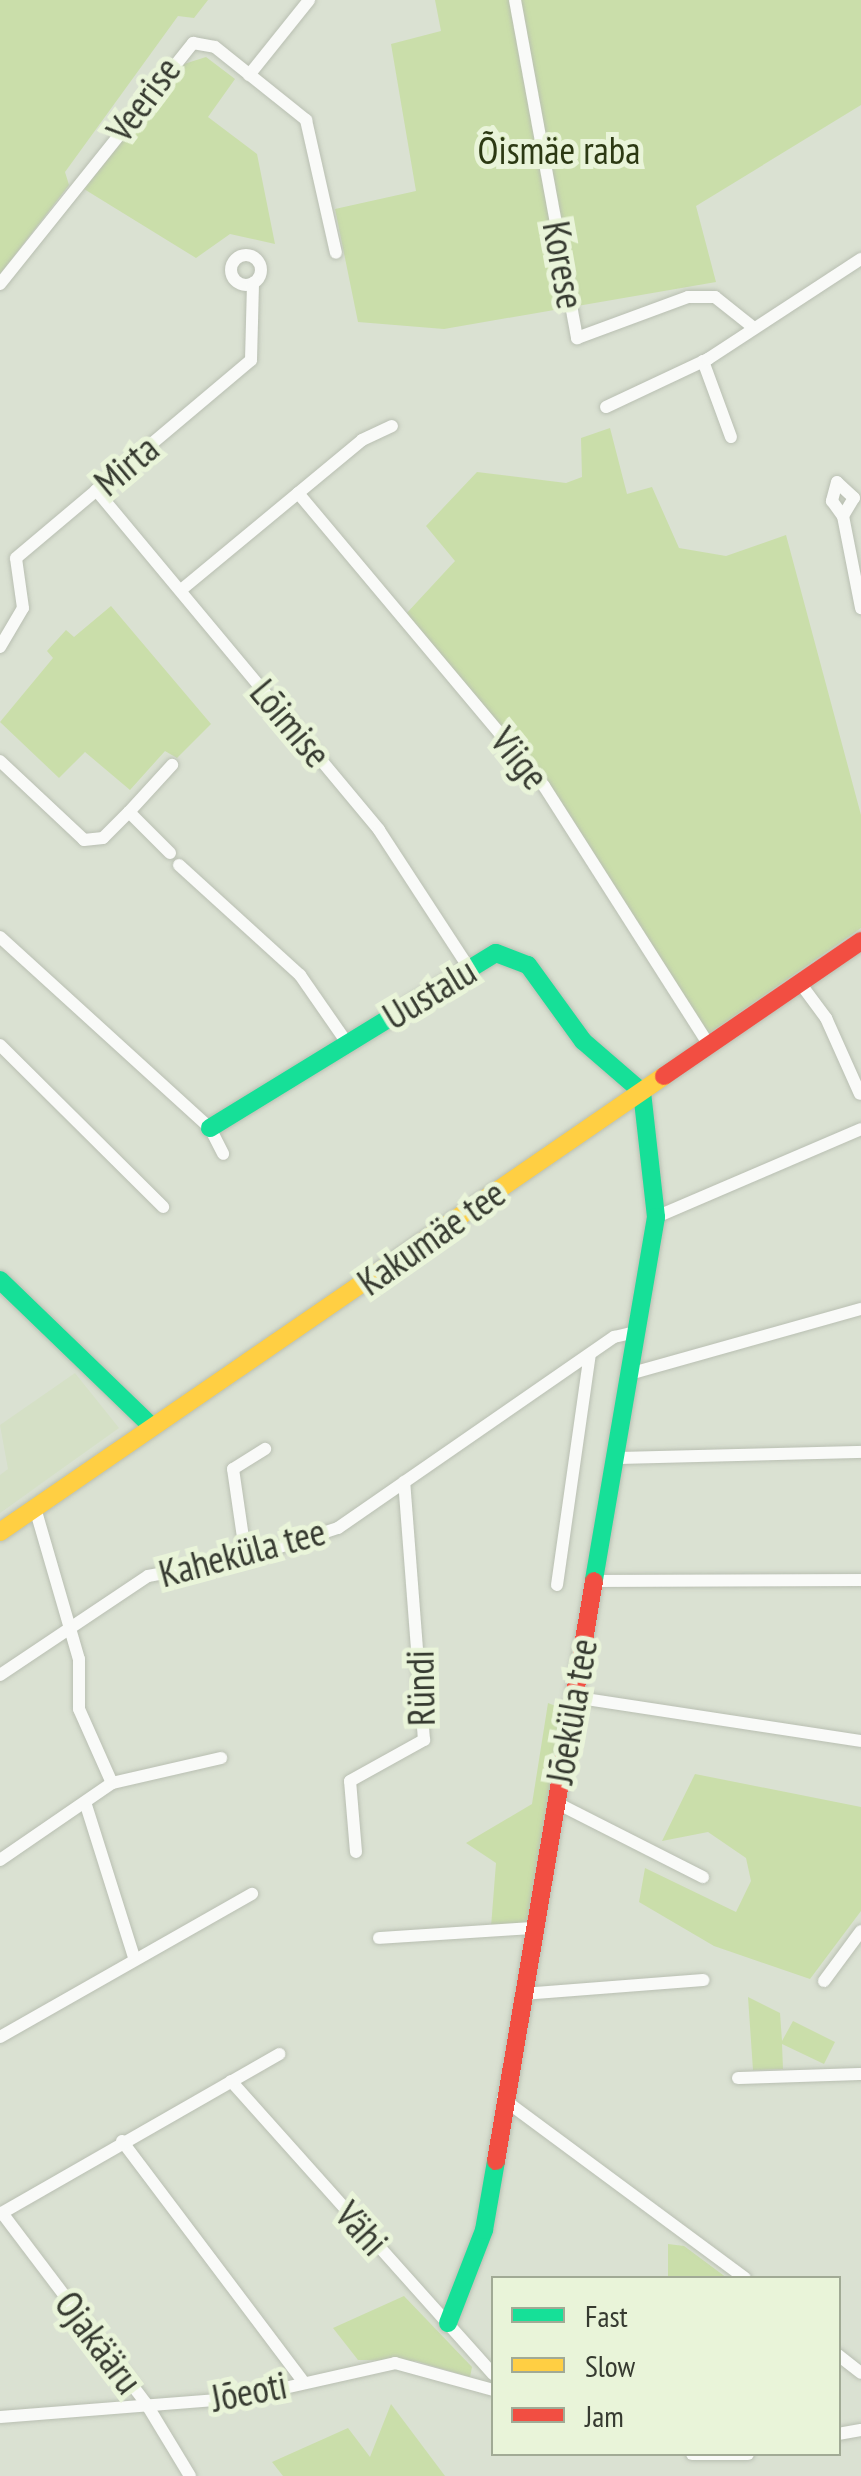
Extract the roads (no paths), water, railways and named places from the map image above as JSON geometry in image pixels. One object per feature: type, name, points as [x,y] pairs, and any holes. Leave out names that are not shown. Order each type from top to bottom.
[{"type":"street","points":[[249,75],[309,0]]},
{"type":"street","name":"Korese","points":[[515,0],[578,338],[688,297],[715,297],[754,328]]},
{"type":"street","name":"Veerise","points":[[0,284],[183,46],[207,43],[314,134],[336,253]]},
{"type":"street","points":[[606,406],[702,361],[861,259]]},
{"type":"street","name":"Mirta","points":[[0,647],[23,608],[16,558],[251,360],[253,283]]},
{"type":"street","points":[[702,361],[731,437]]},
{"type":"street","points":[[181,590],[362,440],[392,426]]},
{"type":"street","points":[[843,516],[854,498],[834,483],[832,502],[843,516],[861,608]]},
{"type":"street","name":"Lõimise","points":[[96,490],[379,830],[469,968]]},
{"type":"street","name":"Viige","points":[[298,493],[544,786],[709,1045]]},
{"type":"street","points":[[0,761],[84,840],[103,838],[172,765]]},
{"type":"street","points":[[128,812],[170,853]]},
{"type":"street","points":[[179,866],[300,975],[347,1044]]},
{"type":"street","points":[[0,937],[210,1128],[223,1154]]},
{"type":"street","name":"Kakumäe tee","points":[[0,1532],[861,940]]},
{"type":"street","name":"Uustalu","points":[[210,1128],[469,968],[512,953],[583,1041],[642,1092]]},
{"type":"street","points":[[800,983],[826,1018],[860,1094]]},
{"type":"street","points":[[0,1046],[163,1208]]},
{"type":"street","name":"Jõeküla tee","points":[[448,2323],[484,2230],[503,2100],[656,1217],[642,1092]]},
{"type":"street","points":[[656,1217],[861,1129]]},
{"type":"street","points":[[0,1280],[152,1427]]},
{"type":"street","points":[[629,1374],[861,1309]]},
{"type":"street","name":"Kaheküla tee","points":[[0,1676],[70,1624],[148,1576],[246,1558],[338,1528],[590,1354],[636,1332]]},
{"type":"street","points":[[557,1586],[590,1354]]},
{"type":"street","points":[[246,1558],[233,1469],[265,1449]]},
{"type":"street","points":[[615,1458],[861,1452]]},
{"type":"street","name":"Ründi","points":[[356,1852],[350,1781],[424,1740],[404,1482]]},
{"type":"street","points":[[36,1508],[80,1659],[79,1708],[112,1784]]},
{"type":"street","points":[[593,1582],[861,1580]]},
{"type":"street","points":[[573,1697],[861,1740]]},
{"type":"street","points":[[0,1860],[86,1806],[112,1784],[221,1758]]},
{"type":"street","points":[[556,1802],[704,1877]]},
{"type":"street","points":[[86,1806],[134,1956]]},
{"type":"street","points":[[0,2037],[134,1956],[252,1894]]},
{"type":"street","points":[[379,1938],[534,1928]]},
{"type":"street","points":[[824,1981],[861,1931]]},
{"type":"street","points":[[522,1994],[703,1980]]},
{"type":"street","points":[[1,2213],[279,2054]]},
{"type":"street","points":[[738,2078],[861,2074]]},
{"type":"street","name":"Vähi","points":[[231,2081],[491,2371]]},
{"type":"street","points":[[503,2100],[742,2276]]},
{"type":"street","points":[[122,2141],[302,2380]]},
{"type":"street","name":"Ojakääru","points":[[1,2213],[147,2405],[190,2476]]},
{"type":"street","points":[[841,2357],[861,2373]]},
{"type":"street","name":"Jõeoti","points":[[0,2417],[240,2398],[302,2380],[395,2363],[491,2389]]},
{"type":"park label","name":"Õismäe raba","points":[[559,150]]}]
